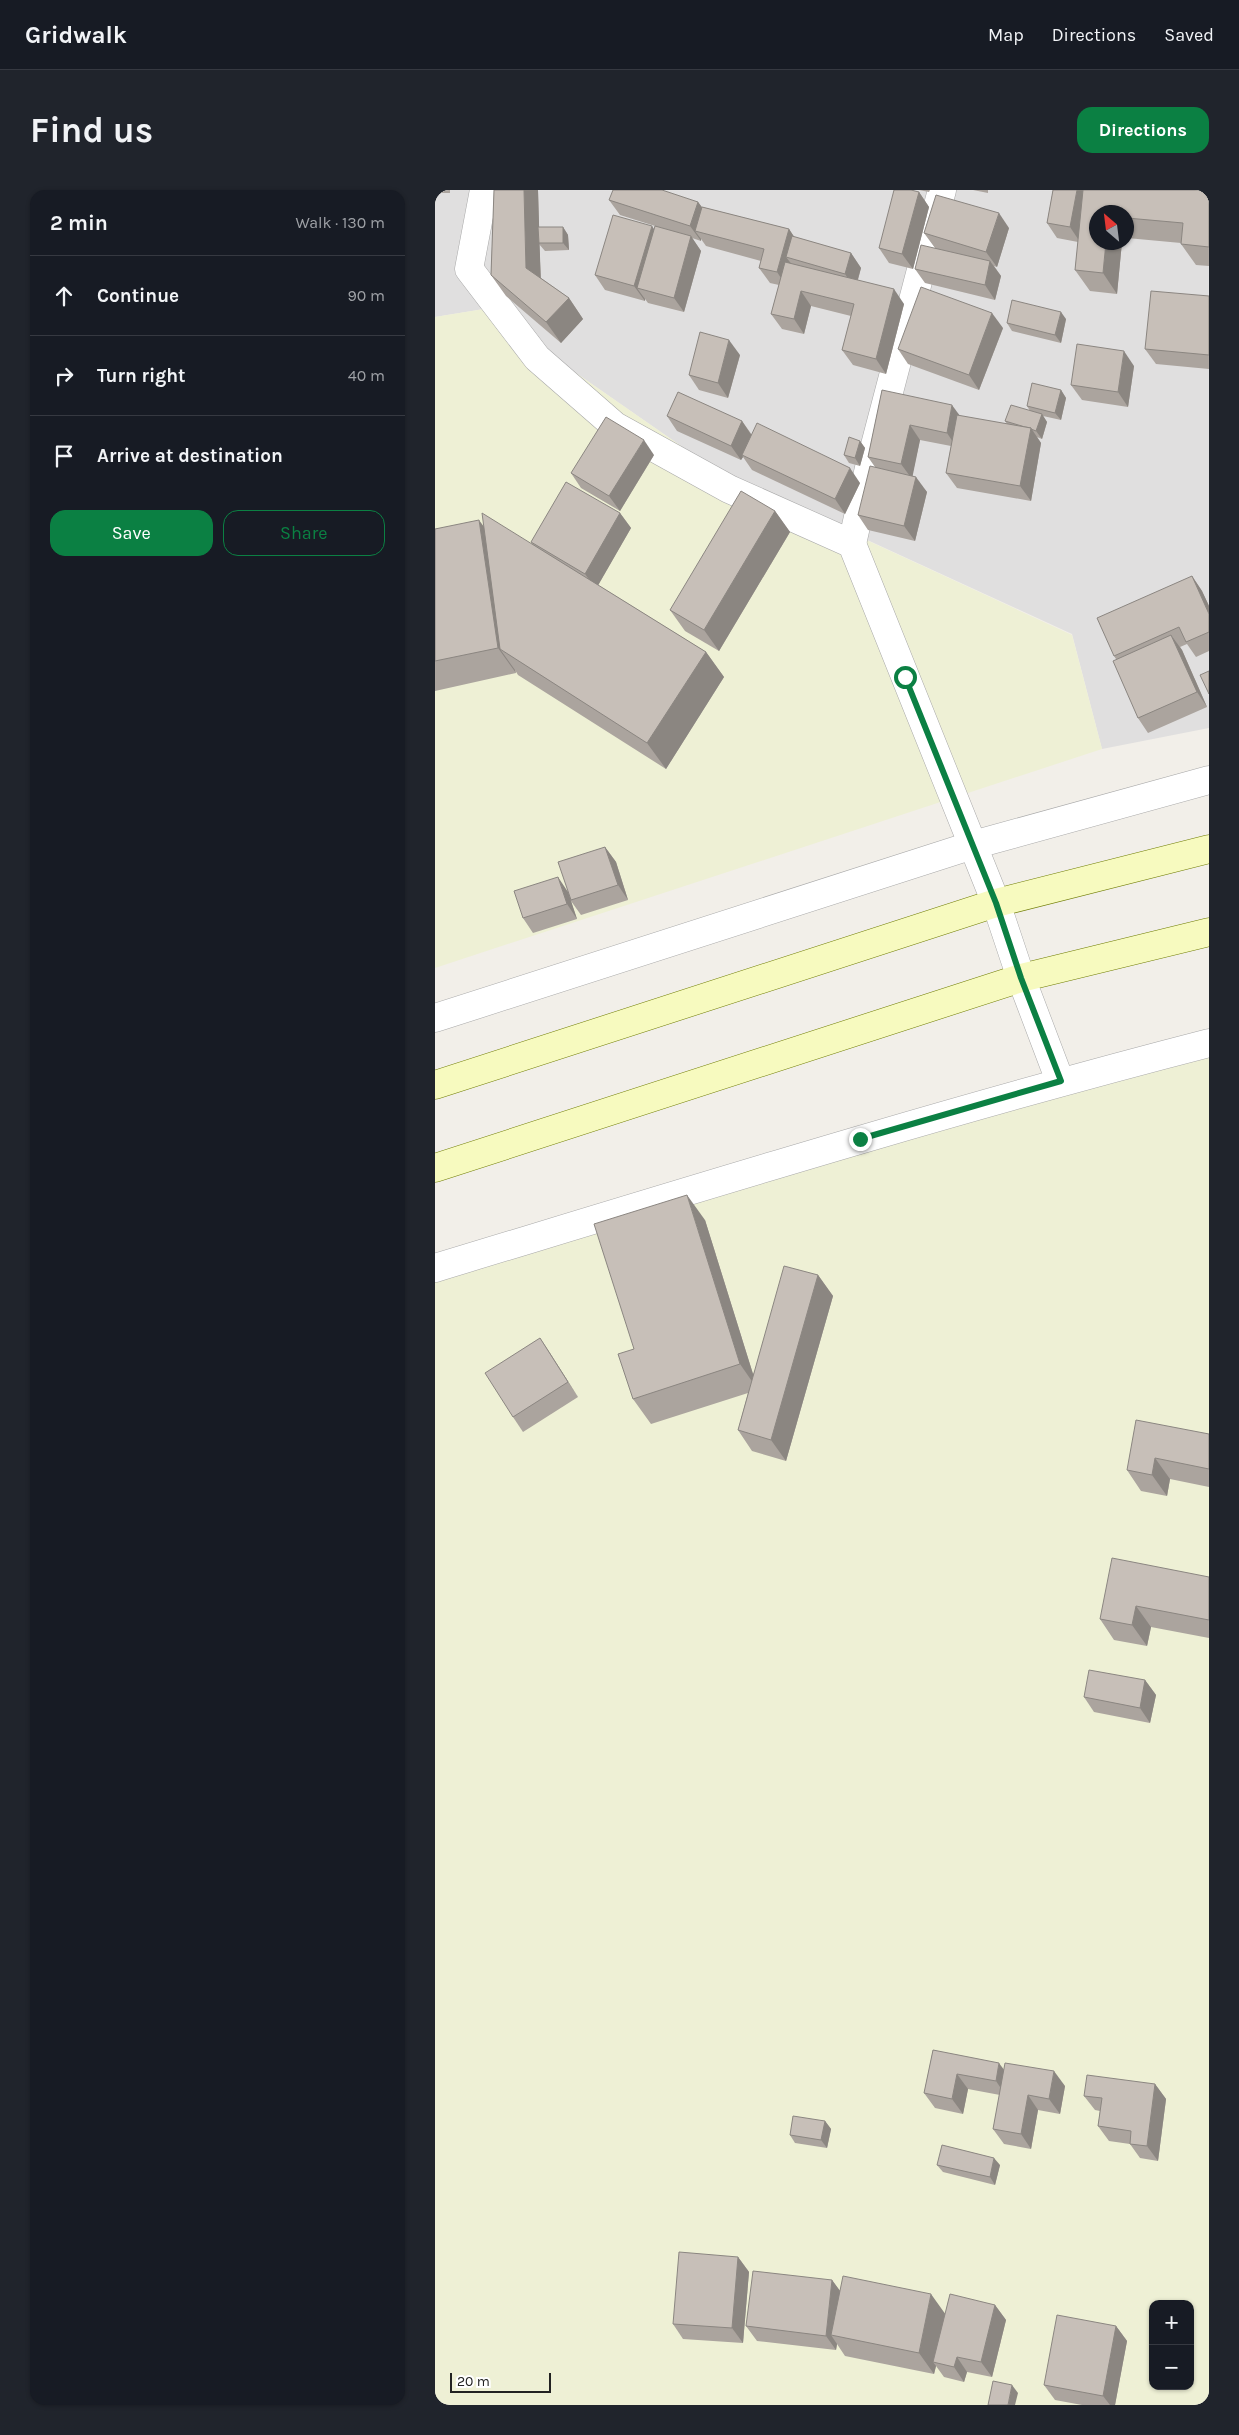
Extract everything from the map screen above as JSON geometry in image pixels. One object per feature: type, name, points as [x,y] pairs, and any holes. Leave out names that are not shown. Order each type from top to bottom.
[{"type":"main road","points":[[435,1085],[996,903],[1209,850]]},
{"type":"main road","points":[[435,1168],[1021,978],[1209,932]]},
{"type":"street","points":[[484,190],[469,269],[537,358],[615,426],[729,489],[852,544]]},
{"type":"street","points":[[941,190],[869,468],[852,544],[996,903],[1021,978],[1061,1081]]},
{"type":"street","points":[[435,1018],[973,845],[1209,780]]},
{"type":"street","points":[[435,1268],[860,1139],[1061,1081],[1209,1043]]},
{"type":"shaded area","points":[[435,190],[1209,190],[1209,728],[1102,749],[1072,634],[717,471],[484,309],[435,317]]},
{"type":"green space","points":[[484,309],[717,471],[1072,635],[1102,749],[435,968],[435,317]]},
{"type":"green space","points":[[1209,1043],[1209,2405],[435,2405],[435,1268]]},
{"type":"building","points":[[494,190],[524,190],[526,268],[569,298],[546,322],[491,275]]},
{"type":"building","points":[[613,190],[662,190],[698,202],[690,226],[609,200]]},
{"type":"building","points":[[894,190],[919,192],[902,254],[879,248]]},
{"type":"building","points":[[1053,190],[1077,190],[1070,227],[1047,223]]},
{"type":"building","points":[[1083,190],[1209,191],[1209,247],[1181,244],[1183,223],[1134,219],[1134,205],[1089,205],[1089,250],[1105,250],[1103,273],[1075,270]]},
{"type":"building","points":[[936,195],[999,213],[986,252],[924,233]]},
{"type":"building","points":[[702,207],[789,229],[777,272],[759,268],[764,249],[695,231]]},
{"type":"building","points":[[613,215],[652,226],[634,286],[595,275]]},
{"type":"building","points":[[655,226],[691,236],[674,298],[637,288]]},
{"type":"building","points":[[538,227],[563,227],[563,243],[539,243]]},
{"type":"building","points":[[792,236],[851,253],[845,274],[786,257]]},
{"type":"building","points":[[921,245],[990,261],[985,285],[915,269]]},
{"type":"building","points":[[785,262],[894,289],[876,359],[842,350],[854,304],[801,291],[794,319],[771,314]]},
{"type":"building","points":[[921,287],[992,313],[969,375],[898,349]]},
{"type":"building","points":[[1151,291],[1209,296],[1209,355],[1145,349]]},
{"type":"building","points":[[1012,300],[1061,312],[1055,335],[1007,323]]},
{"type":"building","points":[[700,332],[729,340],[718,383],[689,375]]},
{"type":"building","points":[[1077,344],[1124,351],[1118,392],[1071,385]]},
{"type":"building","points":[[1032,383],[1061,390],[1055,413],[1027,406]]},
{"type":"building","points":[[882,390],[952,405],[947,433],[910,425],[901,464],[868,457]]},
{"type":"building","points":[[678,392],[742,421],[731,446],[667,416]]},
{"type":"building","points":[[1011,405],[1042,414],[1036,431],[1005,421]]},
{"type":"building","points":[[957,415],[1031,428],[1020,486],[946,473]]},
{"type":"building","points":[[606,417],[644,440],[609,496],[571,473]]},
{"type":"building","points":[[757,423],[850,468],[835,499],[742,455]]},
{"type":"building","points":[[849,437],[860,441],[855,458],[844,455]]},
{"type":"building","points":[[870,466],[916,477],[904,526],[858,515]]},
{"type":"building","points":[[566,482],[620,513],[585,574],[531,542]]},
{"type":"building","points":[[741,491],[775,511],[704,630],[670,610]]},
{"type":"building","points":[[482,513],[706,652],[647,743],[500,649]]},
{"type":"building","points":[[479,520],[498,648],[435,661],[435,529]]},
{"type":"building","points":[[1192,576],[1209,614],[1209,632],[1186,642],[1179,627],[1114,656],[1097,618]]},
{"type":"building","points":[[1171,635],[1197,692],[1138,718],[1113,661]]},
{"type":"building","points":[[1209,671],[1209,694],[1200,675]]},
{"type":"building","points":[[605,847],[618,885],[571,900],[558,862]]},
{"type":"building","points":[[558,877],[567,904],[523,918],[514,891]]},
{"type":"building","points":[[687,1195],[740,1364],[633,1399],[618,1354],[634,1349],[594,1224]]},
{"type":"building","points":[[784,1266],[818,1275],[771,1440],[738,1430]]},
{"type":"building","points":[[540,1338],[568,1382],[513,1417],[485,1373]]},
{"type":"building","points":[[1136,1420],[1209,1434],[1209,1469],[1155,1458],[1152,1475],[1127,1470]]},
{"type":"building","points":[[1112,1558],[1209,1577],[1209,1620],[1136,1606],[1132,1625],[1100,1619]]},
{"type":"building","points":[[1089,1670],[1145,1680],[1140,1708],[1084,1697]]},
{"type":"building","points":[[933,2050],[999,2063],[996,2081],[957,2074],[952,2099],[924,2093]]},
{"type":"building","points":[[1005,2063],[1054,2071],[1049,2099],[1028,2095],[1021,2134],[993,2129]]},
{"type":"building","points":[[1087,2075],[1155,2084],[1147,2146],[1130,2144],[1131,2131],[1098,2126],[1102,2098],[1084,2096]]},
{"type":"building","points":[[793,2116],[825,2121],[821,2140],[790,2135]]},
{"type":"building","points":[[942,2145],[994,2158],[990,2177],[937,2165]]},
{"type":"building","points":[[679,2252],[738,2257],[732,2328],[673,2324]]},
{"type":"building","points":[[753,2271],[832,2280],[826,2336],[746,2326]]},
{"type":"building","points":[[843,2276],[931,2294],[919,2353],[831,2335]]},
{"type":"building","points":[[950,2294],[995,2305],[981,2362],[957,2357],[954,2367],[933,2362]]},
{"type":"building","points":[[1057,2315],[1116,2326],[1103,2396],[1044,2385]]},
{"type":"building","points":[[993,2381],[1012,2385],[1008,2405],[988,2405]]},
{"type":"route","points":[[860,1139],[1061,1081],[1021,978],[996,903],[905,677]]}]
